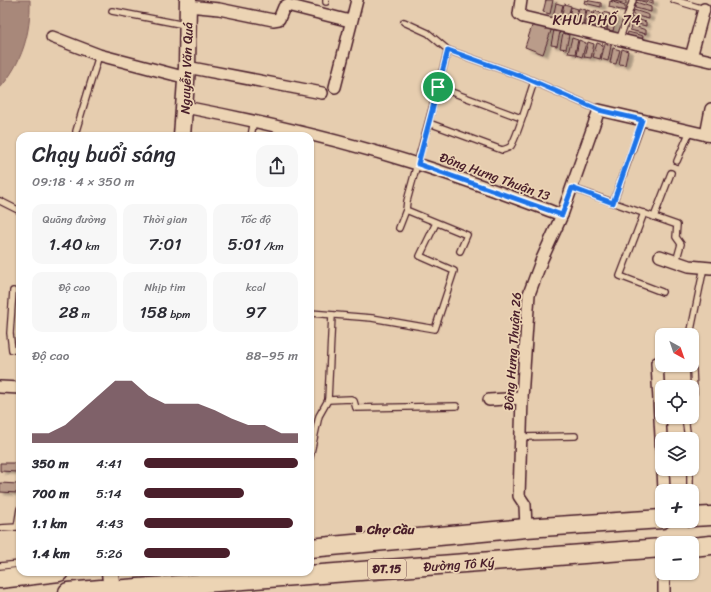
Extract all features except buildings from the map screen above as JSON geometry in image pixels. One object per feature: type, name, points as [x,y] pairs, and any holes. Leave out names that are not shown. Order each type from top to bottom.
[{"type":"main road","name":"Nguyễn Văn Quá","points":[[182,132],[187,73],[188,3]]},
{"type":"main road","points":[[699,517],[711,516]]},
{"type":"main road","name":"ĐT.15","points":[[314,548],[526,528],[655,520]]},
{"type":"main road","points":[[699,547],[711,546]]},
{"type":"main road","name":"Đường Tô Ký","points":[[314,575],[655,549]]},
{"type":"main road","points":[[0,579],[25,576]]},
{"type":"main road","points":[[106,591],[109,576]]},
{"type":"main road","name":"Đường Tô Ký","points":[[72,592],[106,591],[300,576]]},
{"type":"street","points":[[336,87],[350,21],[357,0]]},
{"type":"street","points":[[521,0],[519,14],[523,18],[711,61]]},
{"type":"street","points":[[188,3],[273,20],[279,19],[284,7],[287,6],[350,21]]},
{"type":"street","points":[[691,57],[704,9]]},
{"type":"street","points":[[52,37],[99,55],[187,73],[322,93]]},
{"type":"street","name":"Đông Hưng Thuận 13","points":[[185,107],[254,120],[305,132]]},
{"type":"street","points":[[599,110],[708,135],[711,109]]},
{"type":"street","name":"Đông Hưng Thuận 26","points":[[526,528],[525,505],[519,496],[522,398],[528,294],[562,215],[599,110]]},
{"type":"street","name":"Đông Hưng Thuận 13","points":[[314,134],[418,164],[562,215]]},
{"type":"street","points":[[660,256],[689,266],[707,268]]},
{"type":"street","points":[[657,372],[661,432]]},
{"type":"street","points":[[0,387],[16,388]]},
{"type":"street","points":[[489,400],[522,398]]},
{"type":"street","points":[[664,580],[664,592]]},
{"type":"lane","points":[[619,41],[633,0]]},
{"type":"lane","points":[[674,0],[704,9]]},
{"type":"lane","points":[[112,11],[188,25]]},
{"type":"lane","points":[[404,22],[428,33],[448,50],[534,82],[599,110]]},
{"type":"lane","points":[[399,228],[406,210],[407,201],[448,50]]},
{"type":"lane","points":[[76,131],[99,55]]},
{"type":"lane","points":[[429,124],[502,150],[511,145],[534,82]]},
{"type":"lane","points":[[438,87],[522,118]]},
{"type":"lane","points":[[252,132],[254,120]]},
{"type":"lane","points":[[613,203],[642,120]]},
{"type":"lane","points":[[677,161],[690,131]]},
{"type":"lane","points":[[654,217],[671,173]]},
{"type":"lane","points":[[572,188],[677,225],[676,237],[681,244],[676,262]]},
{"type":"lane","points":[[0,201],[16,209]]},
{"type":"lane","points":[[406,210],[467,235],[460,251]]},
{"type":"lane","points":[[644,214],[620,276],[662,292]]},
{"type":"lane","points":[[314,313],[372,318],[435,329],[454,271],[420,256],[436,223]]},
{"type":"lane","points":[[692,328],[707,268]]},
{"type":"lane","points":[[12,291],[10,333],[12,350],[16,350]]},
{"type":"lane","points":[[314,439],[319,416],[328,400],[332,315]]},
{"type":"lane","points":[[328,400],[351,399],[354,400],[356,408],[456,406]]},
{"type":"lane","points":[[521,438],[575,436]]},
{"type":"lane","points":[[0,528],[16,527]]},
{"type":"lane","points":[[0,566],[16,564]]},
{"type":"shaded area","points":[[0,0],[30,0],[29,24],[24,47],[14,68],[0,88]]},
{"type":"place","name":"Chợ Cầu","points":[[359,529]]},
{"type":"district","name":"KHU PHỐ 74","points":[[597,20]]},
{"type":"route","points":[[448,50],[526,78],[599,110],[642,120],[613,203],[572,188],[562,215],[418,164],[438,87],[448,50]]}]
